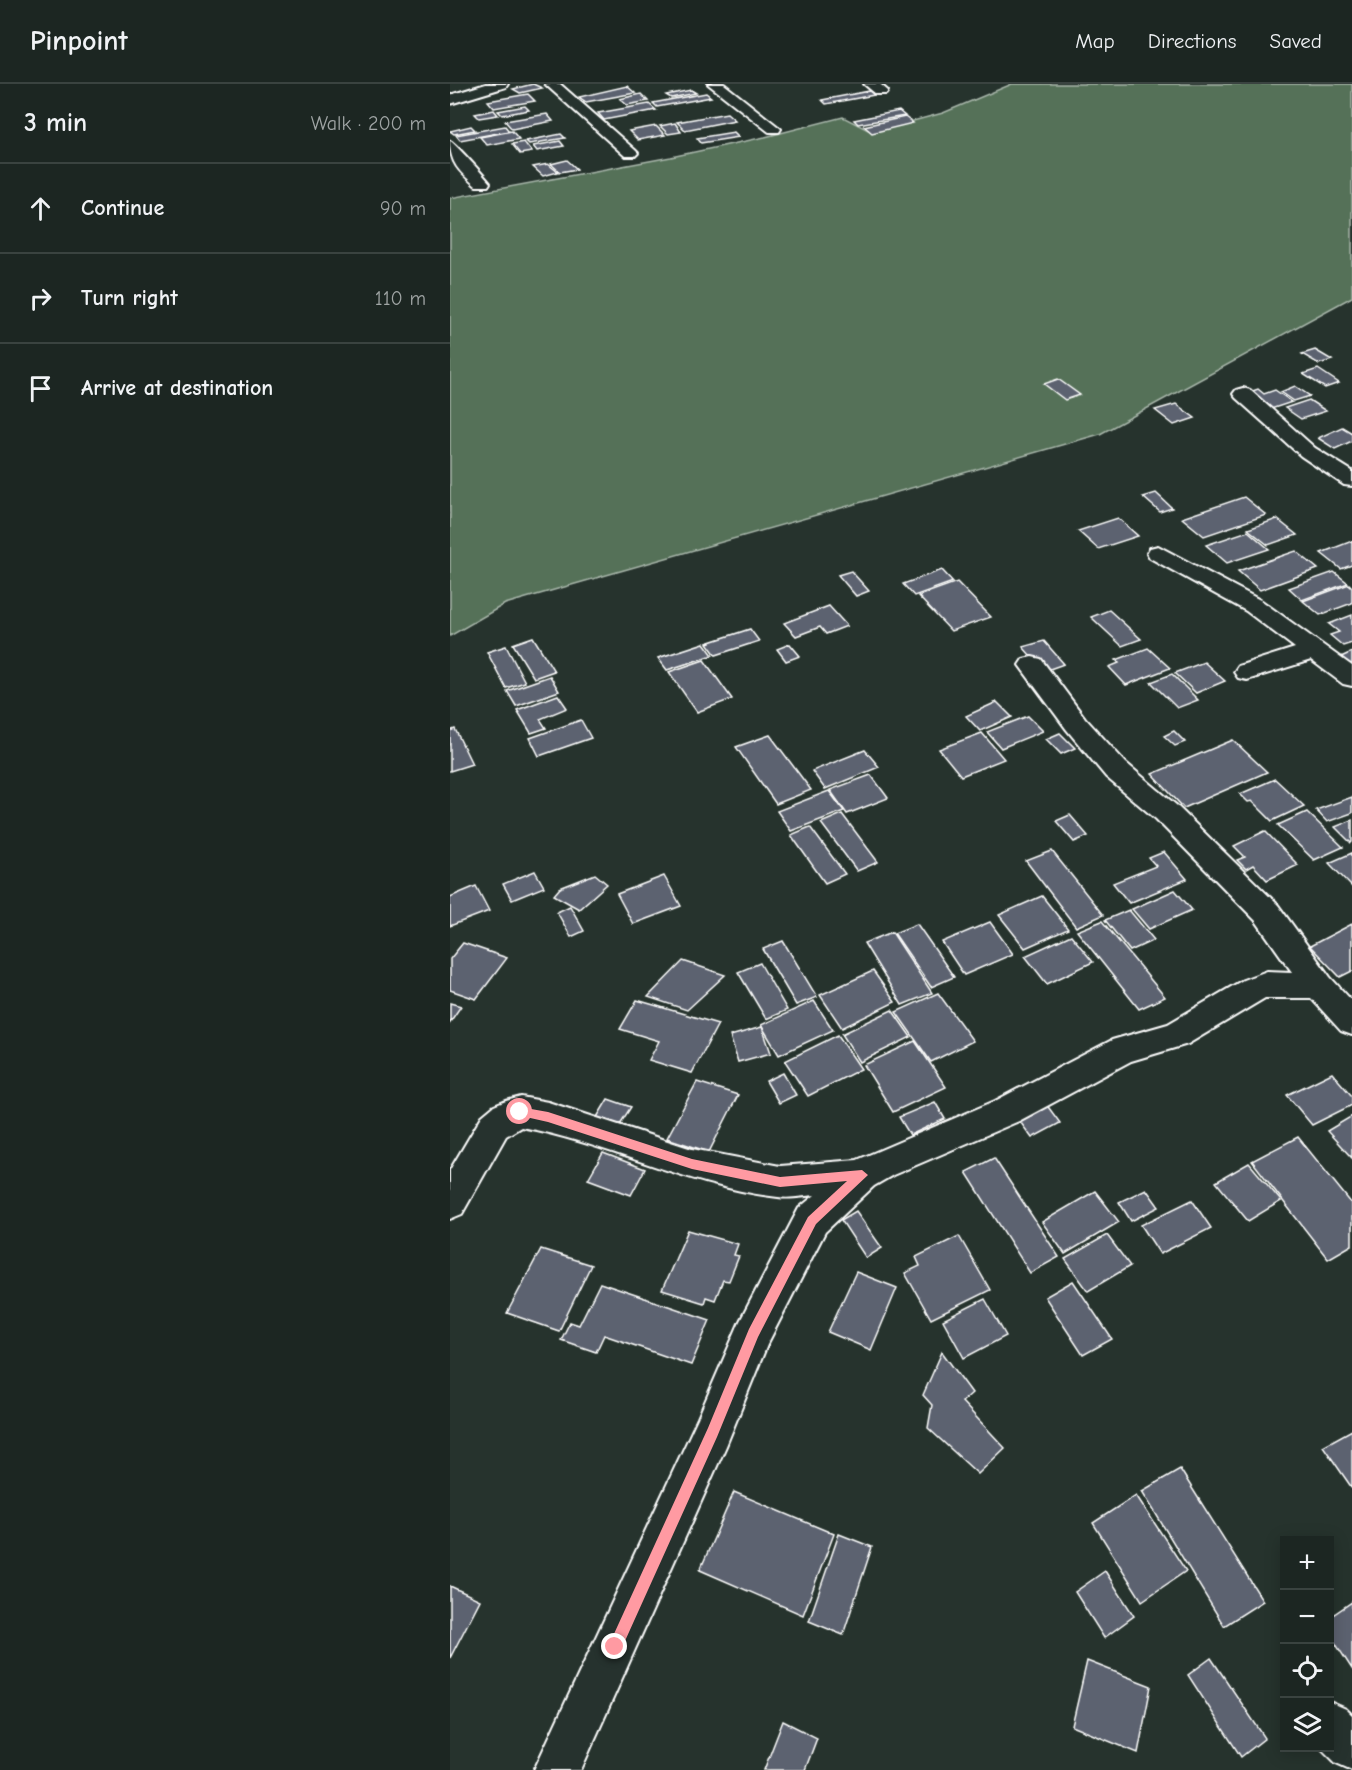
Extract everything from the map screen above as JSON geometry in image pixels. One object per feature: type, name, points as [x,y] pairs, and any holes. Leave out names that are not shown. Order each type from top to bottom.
[{"type":"street","points":[[450,100],[501,84]]},
{"type":"street","points":[[552,84],[630,153]]},
{"type":"street","points":[[715,84],[774,129]]},
{"type":"street","points":[[450,146],[468,171],[482,183]]},
{"type":"street","points":[[1244,393],[1308,452],[1352,480]]},
{"type":"street","points":[[1325,463],[1352,453]]},
{"type":"street","points":[[1158,553],[1254,606],[1352,678]]},
{"type":"street","points":[[1247,672],[1314,651]]},
{"type":"street","points":[[1032,665],[1076,724],[1116,770],[1166,812],[1267,913],[1319,986],[1352,1022]]},
{"type":"street","points":[[557,1770],[712,1432],[753,1334],[812,1220],[862,1175],[882,1164],[1007,1111],[1123,1050],[1177,1035],[1254,989],[1267,984],[1319,986]]},
{"type":"street","points":[[450,1203],[494,1126],[506,1116],[520,1112],[548,1117],[692,1164],[780,1182],[862,1175]]},
{"type":"street","points":[[1334,1730],[1352,1747]]},
{"type":"green space","points":[[1012,84],[1352,84],[1352,297],[1100,434],[505,604],[450,636],[450,198],[671,157],[765,137],[843,117],[872,132],[943,113]]},
{"type":"building","points":[[533,84],[542,88],[520,93],[513,89]]},
{"type":"building","points":[[627,86],[635,93],[586,102],[579,97]]},
{"type":"building","points":[[691,90],[696,93],[671,98],[666,95]]},
{"type":"building","points":[[869,91],[874,95],[826,104],[822,100]]},
{"type":"building","points":[[706,93],[711,97],[657,107],[653,103]]},
{"type":"building","points":[[528,94],[535,101],[494,108],[488,101]]},
{"type":"building","points":[[641,94],[648,101],[627,105],[620,99]]},
{"type":"building","points":[[649,104],[656,110],[604,120],[598,113]]},
{"type":"building","points":[[525,106],[529,110],[502,115],[498,111]]},
{"type":"building","points":[[494,110],[498,115],[479,118],[475,114]]},
{"type":"building","points":[[899,111],[905,116],[858,124],[854,120]]},
{"type":"building","points":[[727,113],[735,120],[685,130],[677,122]]},
{"type":"building","points":[[547,114],[553,121],[512,129],[505,121]]},
{"type":"building","points":[[905,117],[913,123],[872,133],[864,126]]},
{"type":"building","points":[[675,123],[681,132],[668,134],[660,126]]},
{"type":"building","points":[[471,126],[475,130],[454,134],[450,131]]},
{"type":"building","points":[[505,126],[509,131],[460,140],[456,135]]},
{"type":"building","points":[[656,126],[665,135],[638,140],[629,131]]},
{"type":"building","points":[[512,131],[519,139],[487,145],[480,137]]},
{"type":"building","points":[[734,132],[739,137],[701,143],[697,138]]},
{"type":"building","points":[[561,134],[565,138],[529,144],[526,141]]},
{"type":"building","points":[[560,141],[564,146],[537,151],[533,146]]},
{"type":"building","points":[[524,142],[532,152],[520,154],[512,144]]},
{"type":"building","points":[[567,160],[577,169],[560,172],[551,164]]},
{"type":"building","points":[[548,164],[558,172],[543,176],[533,167]]},
{"type":"building","points":[[1315,350],[1332,360],[1319,364],[1302,354]]},
{"type":"building","points":[[1318,369],[1339,383],[1325,388],[1303,374]]},
{"type":"building","points":[[1058,379],[1080,395],[1065,400],[1044,384]]},
{"type":"building","points":[[1295,386],[1310,396],[1294,401],[1281,392]]},
{"type":"building","points":[[1258,389],[1264,394],[1275,390],[1292,402],[1271,409],[1247,393]]},
{"type":"building","points":[[1309,400],[1326,411],[1301,419],[1285,408]]},
{"type":"building","points":[[1176,404],[1195,418],[1174,425],[1155,410]]},
{"type":"building","points":[[1342,427],[1352,433],[1352,441],[1335,449],[1318,438]]},
{"type":"building","points":[[1156,493],[1172,508],[1160,512],[1143,497]]},
{"type":"building","points":[[1244,497],[1266,515],[1204,536],[1182,518]]},
{"type":"building","points":[[1118,518],[1138,536],[1098,549],[1078,531]]},
{"type":"building","points":[[1277,519],[1297,535],[1268,545],[1248,529]]},
{"type":"building","points":[[1248,531],[1269,549],[1227,563],[1206,545]]},
{"type":"building","points":[[1352,541],[1352,565],[1341,569],[1321,553]]},
{"type":"building","points":[[1296,551],[1318,569],[1260,590],[1238,571]]},
{"type":"building","points":[[942,570],[953,582],[914,596],[903,584]]},
{"type":"building","points":[[851,571],[869,591],[856,596],[838,575]]},
{"type":"building","points":[[1334,572],[1348,583],[1302,600],[1289,588]]},
{"type":"building","points":[[957,582],[991,617],[951,631],[918,596]]},
{"type":"building","points":[[1349,584],[1352,587],[1352,603],[1320,615],[1303,601]]},
{"type":"building","points":[[829,606],[847,626],[826,634],[820,627],[796,636],[784,623]]},
{"type":"building","points":[[1109,610],[1141,639],[1122,646],[1091,617]]},
{"type":"building","points":[[1352,615],[1352,643],[1343,646],[1330,635],[1339,632],[1329,624]]},
{"type":"building","points":[[750,629],[759,641],[716,655],[707,643]]},
{"type":"building","points":[[533,637],[554,671],[534,678],[513,644]]},
{"type":"building","points":[[1044,641],[1064,664],[1044,671],[1023,647]]},
{"type":"building","points":[[704,643],[713,655],[667,670],[658,658]]},
{"type":"building","points":[[790,644],[800,656],[786,661],[777,649]]},
{"type":"building","points":[[506,646],[525,682],[506,688],[487,652]]},
{"type":"building","points":[[1148,648],[1170,668],[1126,685],[1109,667],[1119,663],[1116,660]]},
{"type":"building","points":[[1352,652],[1352,667],[1341,657]]},
{"type":"building","points":[[704,660],[732,699],[697,712],[669,672]]},
{"type":"building","points":[[1204,662],[1225,681],[1196,693],[1175,673]]},
{"type":"building","points":[[1172,674],[1198,700],[1177,708],[1151,682]]},
{"type":"building","points":[[550,676],[559,691],[516,706],[507,691]]},
{"type":"building","points":[[558,695],[567,708],[540,719],[546,728],[531,733],[517,710]]},
{"type":"building","points":[[997,702],[1012,717],[980,731],[966,716]]},
{"type":"building","points":[[1028,716],[1043,731],[1001,748],[987,732]]},
{"type":"building","points":[[581,720],[591,738],[539,756],[530,738]]},
{"type":"building","points":[[455,729],[472,764],[450,771],[450,731]]},
{"type":"building","points":[[1174,731],[1185,742],[1175,746],[1164,736]]},
{"type":"building","points":[[982,733],[1004,759],[961,776],[939,749]]},
{"type":"building","points":[[1060,733],[1075,748],[1061,754],[1046,739]]},
{"type":"building","points":[[770,735],[811,790],[776,804],[736,747]]},
{"type":"building","points":[[1233,740],[1267,772],[1184,808],[1152,774]]},
{"type":"building","points":[[865,750],[879,767],[825,789],[812,771]]},
{"type":"building","points":[[871,775],[888,798],[847,814],[830,790]]},
{"type":"building","points":[[1275,779],[1304,806],[1272,821],[1252,801],[1248,802],[1240,794]]},
{"type":"building","points":[[829,791],[844,811],[791,831],[777,811]]},
{"type":"building","points":[[1352,797],[1352,813],[1327,822],[1316,810]]},
{"type":"building","points":[[1307,812],[1343,847],[1314,860],[1278,825]]},
{"type":"building","points":[[842,814],[878,862],[857,871],[821,823]]},
{"type":"building","points":[[1070,815],[1088,836],[1074,842],[1056,821]]},
{"type":"building","points":[[1352,820],[1352,842],[1351,843],[1335,827]]},
{"type":"building","points":[[810,827],[845,874],[825,883],[791,835]]},
{"type":"building","points":[[1265,831],[1298,865],[1267,880],[1253,865],[1246,869],[1237,860],[1245,857],[1234,846]]},
{"type":"building","points":[[1052,851],[1103,915],[1076,927],[1026,861]]},
{"type":"building","points":[[1164,852],[1187,879],[1129,903],[1113,883],[1156,866],[1149,858]]},
{"type":"building","points":[[1352,853],[1352,887],[1329,863]]},
{"type":"building","points":[[535,871],[544,887],[512,900],[503,884]]},
{"type":"building","points":[[595,874],[607,884],[579,909],[554,895],[560,888]]},
{"type":"building","points":[[664,876],[681,906],[633,924],[617,894]]},
{"type":"building","points":[[476,886],[489,911],[450,926],[450,897]]},
{"type":"building","points":[[1175,890],[1192,910],[1149,929],[1132,909]]},
{"type":"building","points":[[1042,896],[1068,929],[1025,948],[999,915]]},
{"type":"building","points":[[570,906],[584,931],[571,937],[557,912]]},
{"type":"building","points":[[1129,910],[1154,940],[1130,951],[1105,920]]},
{"type":"building","points":[[1102,921],[1165,997],[1139,1009],[1077,931]]},
{"type":"building","points":[[990,922],[1013,954],[964,975],[942,942]]},
{"type":"building","points":[[917,924],[954,977],[931,987],[894,933]]},
{"type":"building","points":[[1352,924],[1352,971],[1340,977],[1310,946]]},
{"type":"building","points":[[892,932],[932,993],[902,1005],[864,943]]},
{"type":"building","points":[[1071,935],[1093,962],[1047,984],[1025,956]]},
{"type":"building","points":[[783,941],[817,997],[796,1005],[763,949]]},
{"type":"building","points":[[463,943],[507,958],[476,999],[450,990],[450,959]]},
{"type":"building","points":[[683,961],[725,975],[687,1010],[648,997]]},
{"type":"building","points":[[760,963],[787,1010],[766,1019],[738,972]]},
{"type":"building","points":[[873,971],[895,1002],[842,1028],[820,995]]},
{"type":"building","points":[[938,993],[973,1041],[931,1062],[896,1012]]},
{"type":"building","points":[[637,1000],[718,1024],[692,1073],[649,1060],[659,1041],[620,1029]]},
{"type":"building","points":[[814,1001],[833,1030],[779,1055],[761,1025]]},
{"type":"building","points":[[450,1003],[461,1006],[450,1022]]},
{"type":"building","points":[[892,1010],[911,1037],[860,1062],[842,1034]]},
{"type":"building","points":[[762,1027],[771,1053],[738,1062],[730,1036]]},
{"type":"building","points":[[838,1035],[861,1069],[808,1096],[785,1061]]},
{"type":"building","points":[[915,1041],[946,1087],[893,1112],[864,1065]]},
{"type":"building","points":[[783,1073],[796,1095],[779,1103],[766,1081]]},
{"type":"building","points":[[1332,1073],[1352,1096],[1352,1105],[1312,1125],[1287,1095]]},
{"type":"building","points":[[697,1082],[738,1095],[709,1152],[667,1138]]},
{"type":"building","points":[[608,1099],[631,1107],[613,1135],[591,1127]]},
{"type":"building","points":[[935,1102],[945,1119],[910,1135],[899,1117]]},
{"type":"building","points":[[1046,1104],[1060,1123],[1032,1138],[1018,1119]]},
{"type":"building","points":[[1352,1116],[1352,1158],[1327,1131]]},
{"type":"building","points":[[1298,1137],[1352,1204],[1352,1245],[1328,1259],[1252,1161]]},
{"type":"building","points":[[603,1153],[645,1169],[631,1195],[588,1179]]},
{"type":"building","points":[[994,1158],[1059,1257],[1030,1273],[966,1172]]},
{"type":"building","points":[[1249,1163],[1281,1201],[1248,1221],[1216,1182]]},
{"type":"building","points":[[1146,1189],[1159,1207],[1131,1221],[1119,1202]]},
{"type":"building","points":[[1095,1191],[1119,1222],[1065,1254],[1042,1222]]},
{"type":"building","points":[[1192,1200],[1211,1228],[1160,1254],[1141,1225]]},
{"type":"building","points":[[856,1211],[882,1248],[866,1258],[841,1220]]},
{"type":"building","points":[[688,1230],[738,1244],[734,1255],[739,1256],[729,1281],[723,1280],[715,1300],[706,1297],[704,1303],[662,1290]]},
{"type":"building","points":[[1107,1235],[1130,1266],[1088,1291],[1065,1259]]},
{"type":"building","points":[[959,1236],[990,1290],[931,1319],[905,1273],[920,1266],[916,1257]]},
{"type":"building","points":[[541,1249],[591,1265],[559,1331],[507,1313]]},
{"type":"building","points":[[856,1272],[897,1288],[871,1350],[828,1332]]},
{"type":"building","points":[[1073,1281],[1112,1339],[1083,1355],[1045,1297]]},
{"type":"building","points":[[600,1283],[710,1320],[691,1365],[604,1335],[596,1352],[561,1340],[570,1322],[579,1325]]},
{"type":"building","points":[[985,1299],[1006,1336],[964,1358],[943,1320]]},
{"type":"building","points":[[942,1352],[972,1393],[962,1402],[1005,1448],[978,1474],[928,1428],[932,1405],[923,1395]]},
{"type":"building","points":[[1352,1430],[1352,1488],[1323,1446]]},
{"type":"building","points":[[1180,1469],[1263,1601],[1224,1626],[1142,1491]]},
{"type":"building","points":[[734,1492],[834,1534],[803,1615],[700,1570]]},
{"type":"building","points":[[1136,1495],[1186,1571],[1142,1601],[1093,1523]]},
{"type":"building","points":[[839,1534],[872,1547],[843,1635],[809,1621]]},
{"type":"building","points":[[1105,1571],[1134,1616],[1104,1638],[1075,1592]]},
{"type":"building","points":[[450,1586],[480,1600],[450,1658]]},
{"type":"building","points":[[1352,1602],[1352,1669],[1334,1641],[1334,1614]]},
{"type":"building","points":[[1211,1658],[1265,1738],[1241,1757],[1188,1675]]},
{"type":"building","points":[[1087,1661],[1151,1686],[1138,1753],[1072,1726]]},
{"type":"building","points":[[783,1721],[817,1738],[805,1770],[764,1770]]},
{"type":"route","points":[[520,1112],[548,1117],[692,1164],[780,1182],[862,1175],[812,1220],[753,1334],[712,1432],[615,1647]]}]
